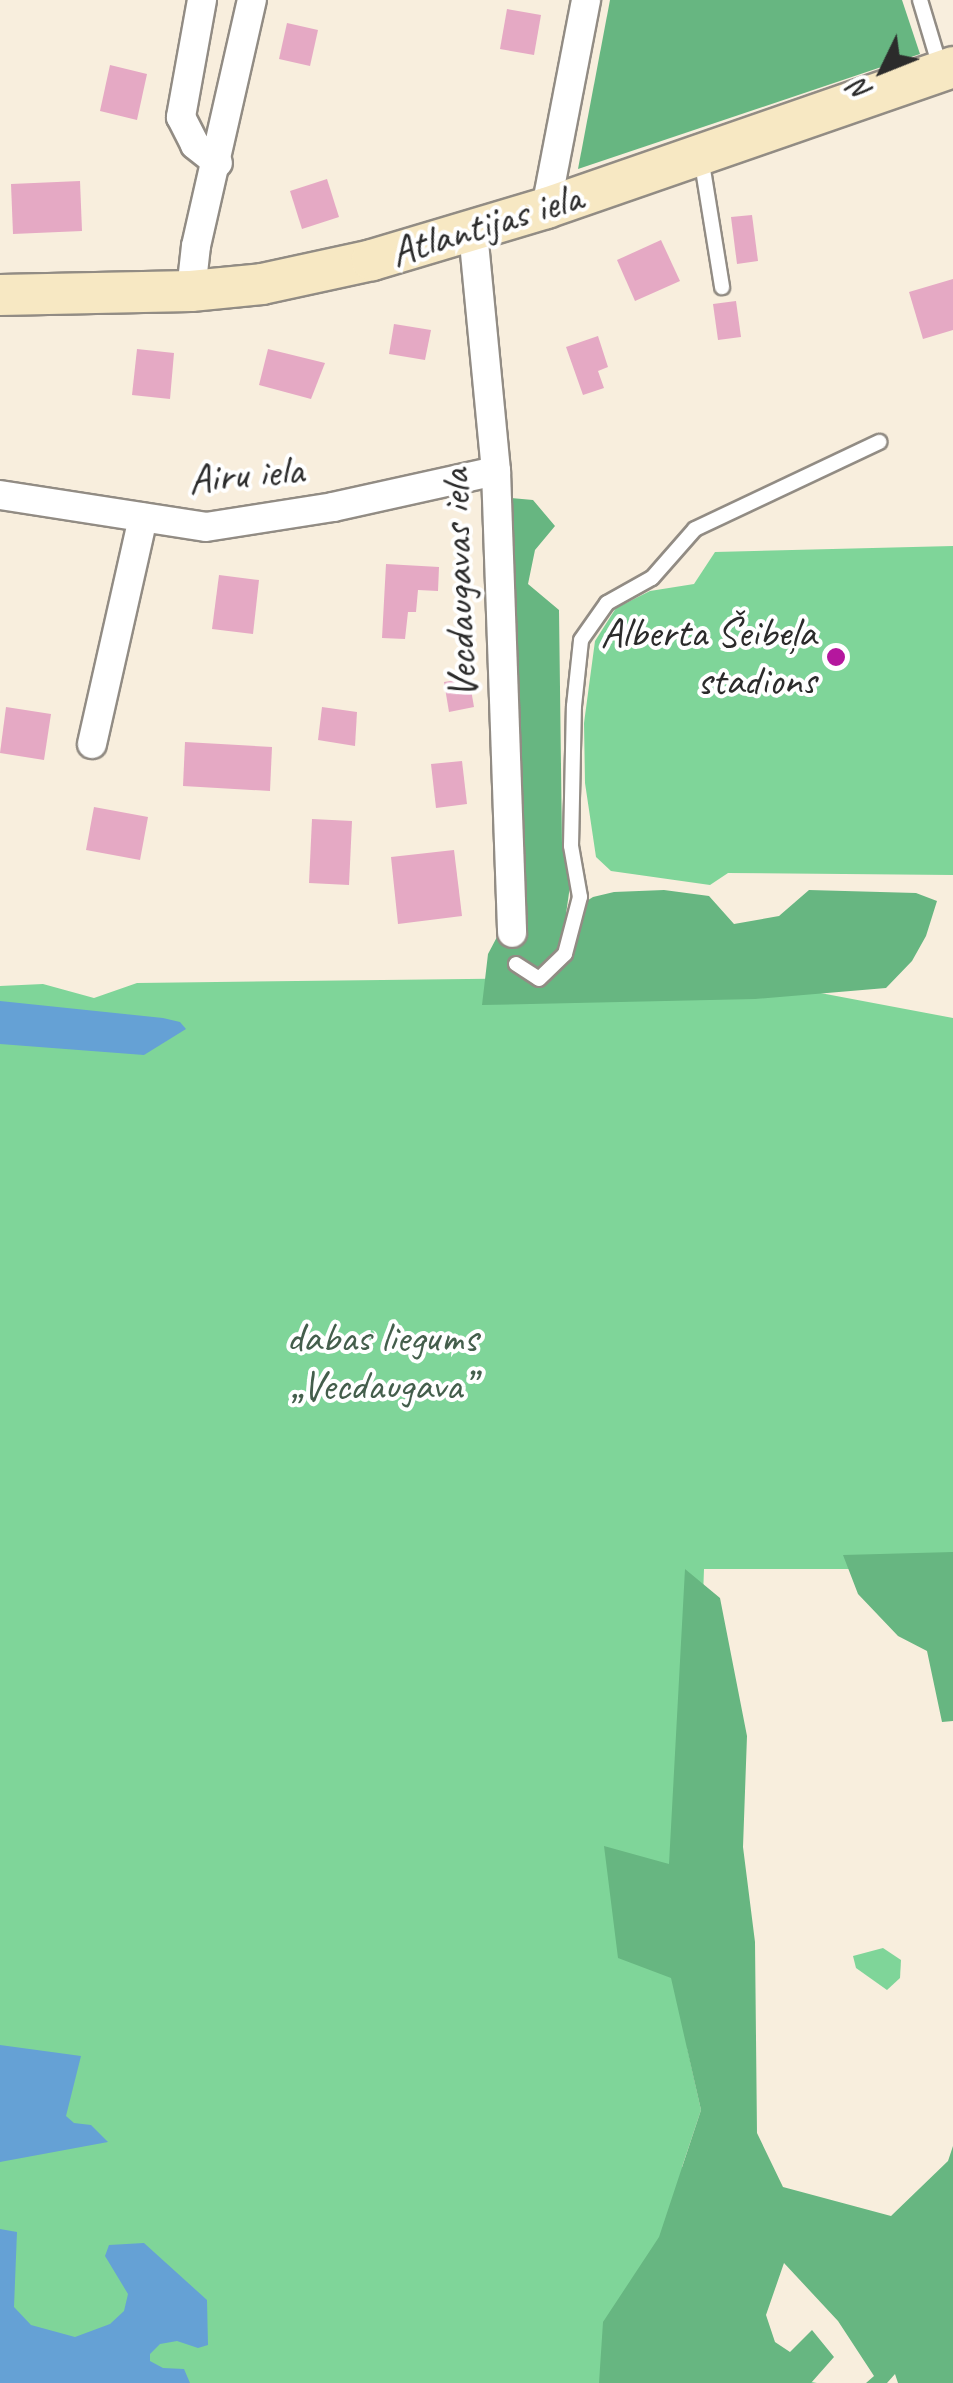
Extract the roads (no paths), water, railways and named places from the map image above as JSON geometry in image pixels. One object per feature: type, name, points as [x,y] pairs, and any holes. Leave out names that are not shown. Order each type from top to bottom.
[{"type":"main road","name":"Atlantijas iela","points":[[0,295],[191,291],[280,280],[473,232],[947,69]]},
{"type":"street","points":[[202,0],[181,117],[195,145],[218,163]]},
{"type":"street","points":[[191,291],[196,246],[218,163],[252,0]]},
{"type":"street","points":[[546,208],[586,0]]},
{"type":"street","name":"Vecdaugavas iela","points":[[473,232],[496,471],[512,933]]},
{"type":"street","name":"Airu iela","points":[[0,496],[206,527],[333,507],[496,471]]},
{"type":"street","points":[[92,744],[143,518]]},
{"type":"lane","points":[[920,0],[947,69]]},
{"type":"lane","points":[[701,156],[722,288]]},
{"type":"lane","points":[[516,964],[539,978],[565,954],[580,897],[571,846],[574,706],[582,640],[607,603],[652,578],[694,529],[878,442]]},
{"type":"water","points":[[0,1001],[163,1018],[180,1022],[186,1029],[144,1055],[0,1044]]},
{"type":"water","points":[[0,2045],[81,2056],[66,2116],[74,2123],[91,2125],[108,2142],[0,2162]]},
{"type":"water","points":[[0,2229],[17,2232],[14,2307],[31,2325],[75,2337],[110,2324],[124,2311],[128,2294],[105,2256],[109,2245],[144,2243],[207,2300],[208,2345],[198,2348],[177,2341],[160,2344],[150,2354],[150,2361],[163,2368],[184,2369],[190,2383],[0,2383]]},
{"type":"place","name":"Alberta Šeibeļa stadions","points":[[836,657]]},
{"type":"park label","name":"dabas liegums „Vecdaugava”","points":[[382,1362]]}]
